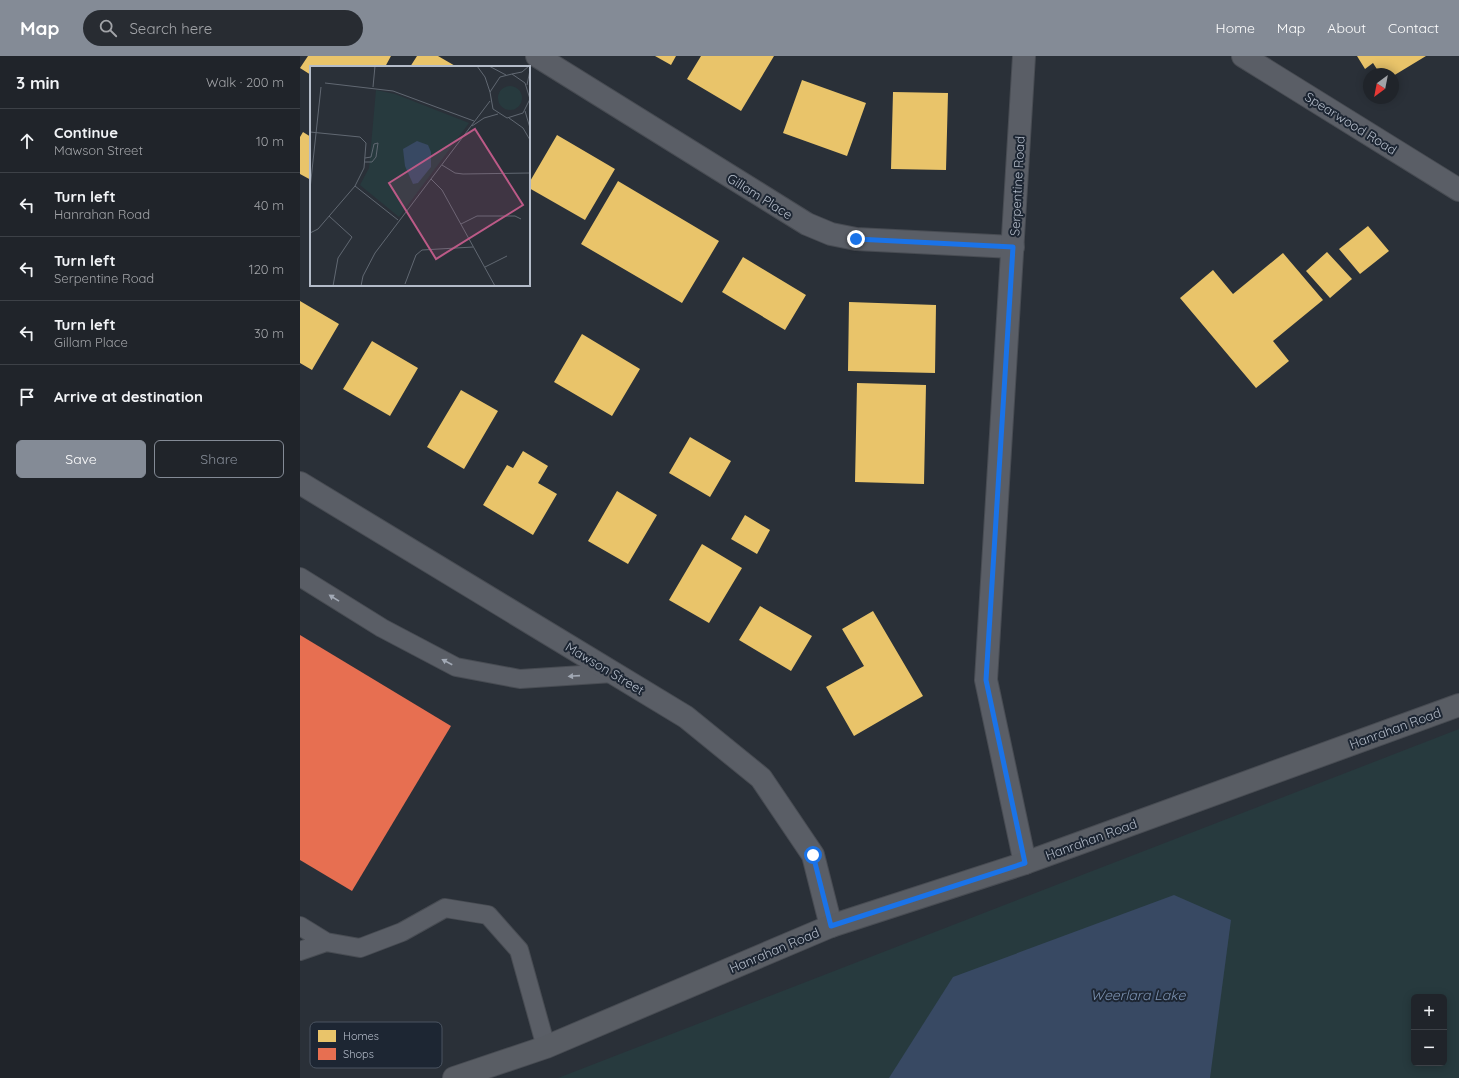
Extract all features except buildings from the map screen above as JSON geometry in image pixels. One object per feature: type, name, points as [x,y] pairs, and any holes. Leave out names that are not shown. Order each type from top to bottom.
[{"type":"main road","name":"Hanrahan Road","points":[[454,1078],[546,1047],[831,926],[1025,863],[1459,705]]},
{"type":"street","name":"Gillam Place","points":[[537,56],[807,224],[831,234],[856,239],[1013,247]]},
{"type":"street","name":"Serpentine Road","points":[[1024,56],[986,680],[1025,863]]},
{"type":"street","name":"Spearwood Road","points":[[1243,56],[1459,190]]},
{"type":"street","name":"Mawson Street","points":[[300,483],[686,717],[761,778],[813,855],[831,926]]},
{"type":"lane","points":[[300,577],[382,628],[456,667],[520,679],[613,673]]},
{"type":"lane","points":[[300,926],[326,942],[360,948],[402,932],[445,908],[488,915],[519,950],[546,1047]]},
{"type":"lane","points":[[300,951],[326,942]]},
{"type":"green space","points":[[1459,729],[1459,1078],[558,1078]]},
{"type":"water","name":"Weerlara Lake","points":[[1174,895],[1231,920],[1210,1078],[889,1078],[953,977]]},
{"type":"route","points":[[813,855],[831,926],[1025,863],[986,680],[1013,247],[856,239]]}]
